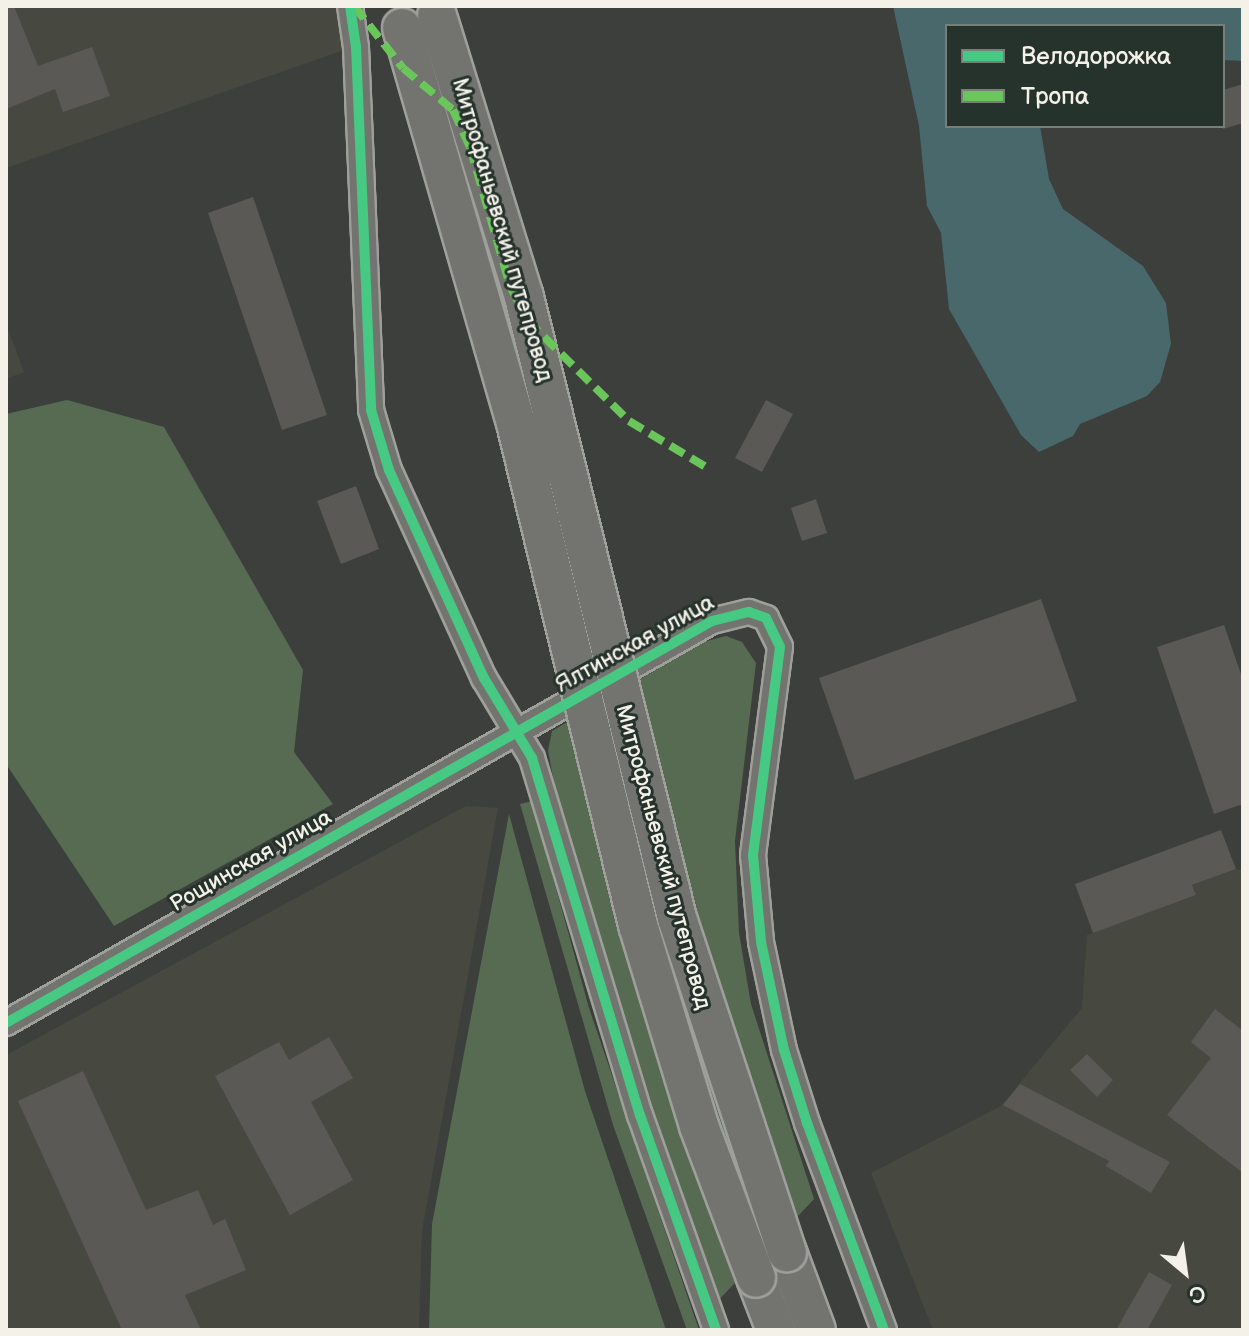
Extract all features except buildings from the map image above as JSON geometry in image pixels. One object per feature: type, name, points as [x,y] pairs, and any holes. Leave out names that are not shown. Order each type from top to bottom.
[{"type":"main road","name":"Митрофаньевский путепровод","points":[[395,6],[505,379],[638,925],[699,1126],[776,1330]]},
{"type":"main road","name":"Митрофаньевский путепровод","points":[[434,6],[524,297],[669,890],[787,1252],[816,1330]]},
{"type":"street","points":[[350,6],[356,47],[371,410],[389,470],[494,699],[517,733],[543,788],[640,1115],[716,1330]]},
{"type":"street","name":"Ялтинская улица","points":[[517,733],[712,621],[749,612],[766,618],[780,647],[753,855],[754,897],[784,1050],[884,1330]]},
{"type":"street","name":"Рощинская улица","points":[[6,1023],[517,733]]},
{"type":"shaded area","points":[[6,6],[336,6],[347,49],[6,168]]},
{"type":"shaded area","points":[[6,324],[24,372],[6,379]]},
{"type":"shaded area","points":[[466,806],[498,808],[422,1231],[419,1330],[6,1330],[6,1055]]},
{"type":"shaded area","points":[[1236,869],[1243,870],[1243,1330],[933,1330],[871,1173],[1001,1106],[1082,1008],[1087,935],[1196,895],[1192,885]]},
{"type":"green space","points":[[67,400],[164,427],[303,670],[294,752],[333,804],[114,926],[6,764],[6,414]]},
{"type":"green space","points":[[726,636],[742,642],[756,663],[735,841],[739,933],[751,1004],[814,1199],[715,1304],[649,1115],[557,800],[548,750],[552,731],[703,642]]},
{"type":"green space","points":[[532,801],[589,1008],[699,1330],[687,1330],[613,1125],[520,804]]},
{"type":"green space","points":[[509,814],[585,1091],[666,1330],[429,1330],[432,1224]]},
{"type":"water","points":[[893,6],[1243,6],[1243,61],[1225,60],[1225,24],[945,24],[945,128],[1040,128],[1049,179],[1063,209],[1143,266],[1166,303],[1171,344],[1160,382],[1147,396],[1080,424],[1073,436],[1039,452],[1021,435],[949,309],[941,233],[927,206],[919,126]]},
{"type":"marked path","points":[[354,6],[403,68],[453,110],[470,147],[510,286],[527,320],[629,421],[711,470]]},
{"type":"cycle path","points":[[350,6],[356,47],[371,410],[389,470],[484,678],[532,758],[640,1115],[716,1330]]},
{"type":"cycle path","points":[[6,1023],[712,621],[749,612],[766,618],[780,647],[753,855],[761,942],[784,1050],[807,1123],[884,1330]]}]
